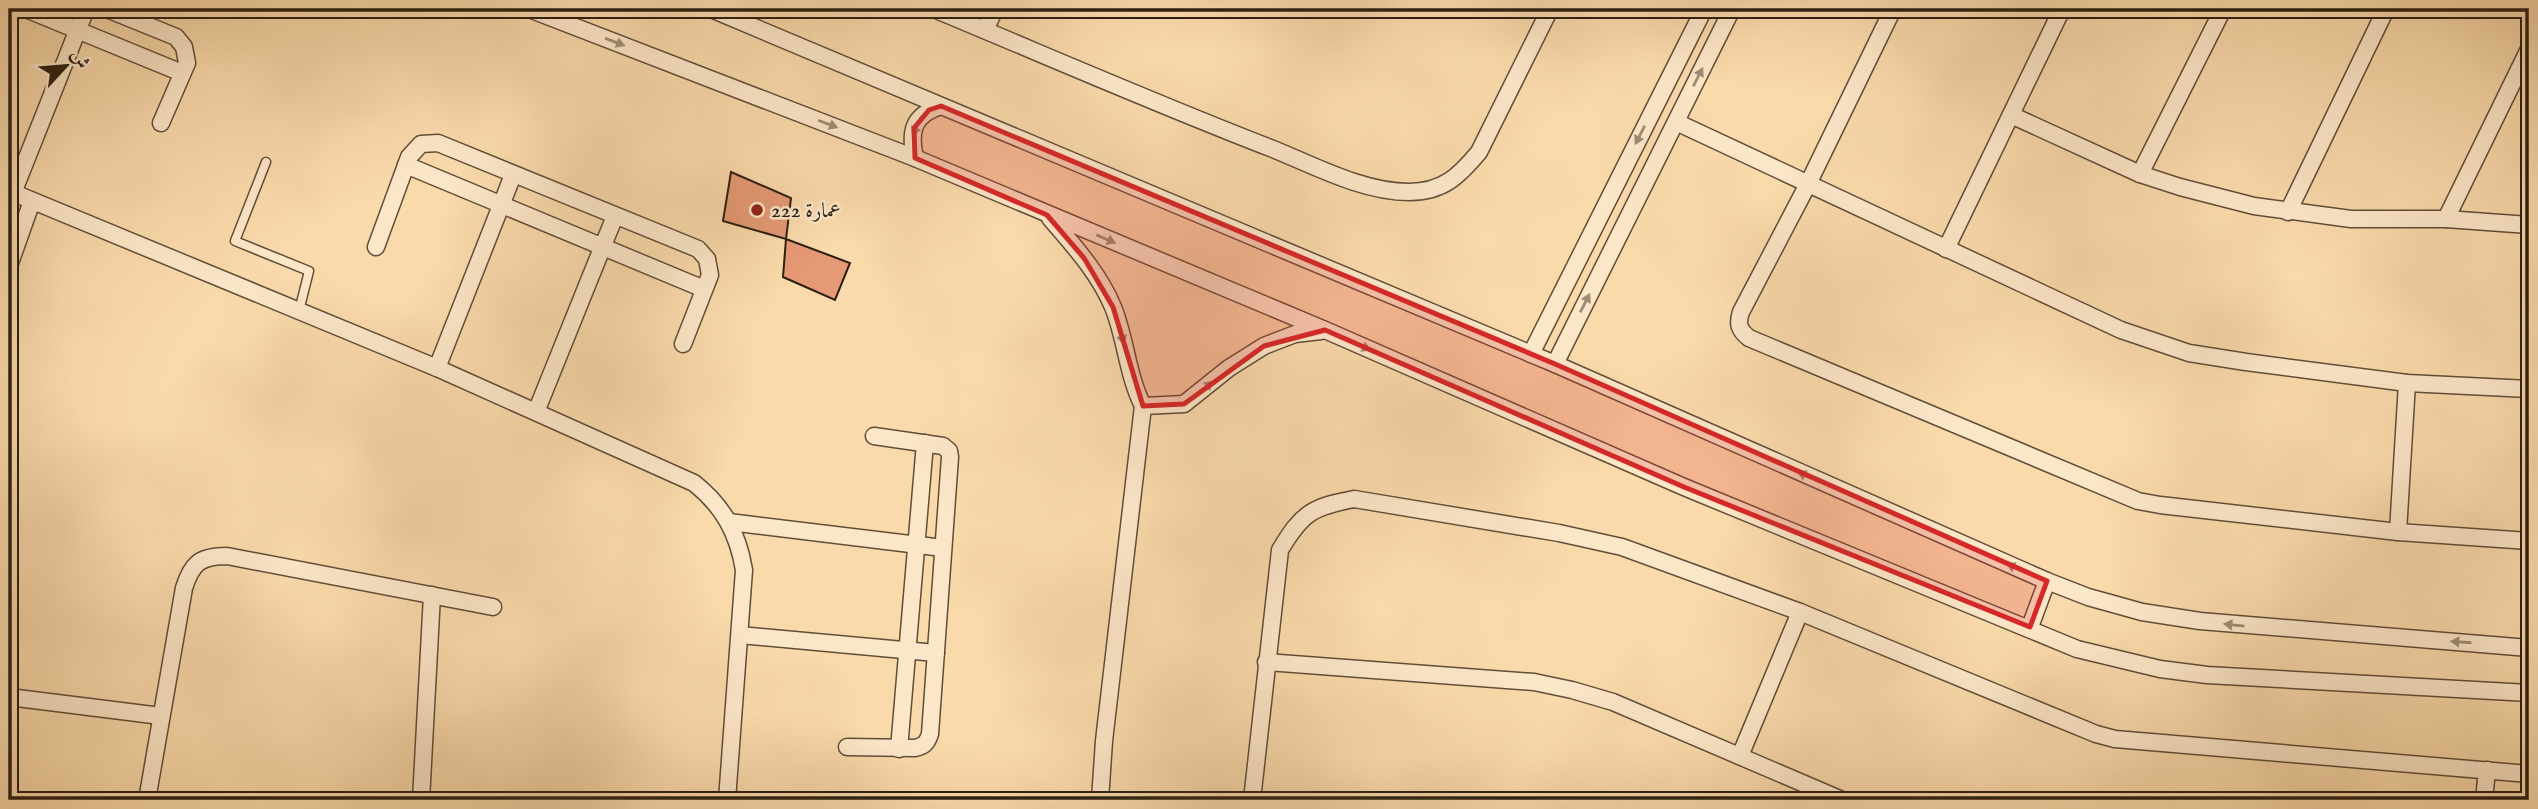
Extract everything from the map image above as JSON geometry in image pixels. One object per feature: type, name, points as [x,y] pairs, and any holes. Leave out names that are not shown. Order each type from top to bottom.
[{"type":"street","points":[[26,9],[182,72]]},
{"type":"street","points":[[86,9],[11,192],[437,368],[694,483],[708,494],[729,522],[736,537],[744,569],[727,800]]},
{"type":"street","points":[[107,9],[176,37],[186,53],[187,63],[161,123]]},
{"type":"street","points":[[529,9],[915,158],[1325,330],[1697,492],[2077,649],[2120,661],[2207,675],[2529,693]]},
{"type":"street","points":[[711,9],[1555,364],[2088,597],[2141,612],[2200,621],[2529,648]]},
{"type":"street","points":[[934,9],[1207,124],[1350,180],[1389,191],[1413,192],[1440,187],[1465,170],[1479,152],[1550,9]]},
{"type":"street","points":[[985,30],[995,9]]},
{"type":"street","points":[[1531,354],[1704,9]]},
{"type":"street","points":[[1555,364],[1732,9]]},
{"type":"street","points":[[1893,9],[1808,184],[1741,312],[1738,322],[1741,332],[1749,338],[2138,501],[2160,506],[2398,532],[2529,541]]},
{"type":"street","points":[[1946,249],[2062,9]]},
{"type":"street","points":[[2140,174],[2223,9]]},
{"type":"street","points":[[2288,212],[2386,9]]},
{"type":"street","points":[[2446,219],[2529,49]]},
{"type":"street","points":[[915,158],[911,140],[914,128],[929,110],[941,106]]},
{"type":"street","points":[[2011,115],[2140,174],[2220,198],[2288,212],[2351,219],[2446,219],[2529,225]]},
{"type":"street","points":[[1676,122],[2121,330],[2169,348],[2246,362],[2407,383],[2529,389]]},
{"type":"street","points":[[376,247],[414,149],[429,142],[438,143],[698,249],[707,259],[710,270],[683,344]]},
{"type":"street","points":[[406,165],[704,289]]},
{"type":"street","points":[[437,368],[513,175]]},
{"type":"street","points":[[9,266],[32,201]]},
{"type":"street","points":[[1047,215],[1084,258],[1113,307],[1132,384],[1143,406],[1104,741],[1100,800]]},
{"type":"street","points":[[536,412],[615,216]]},
{"type":"street","points":[[1143,406],[1184,404],[1229,368],[1264,346],[1295,334],[1325,330]]},
{"type":"street","points":[[2398,532],[2407,383]]},
{"type":"street","points":[[847,747],[899,749],[922,747],[928,741],[936,653],[949,451],[943,446],[874,436]]},
{"type":"street","points":[[899,749],[925,443]]},
{"type":"street","points":[[1252,800],[1280,550],[1297,523],[1323,505],[1354,499],[1595,540],[1622,547],[1800,612],[2096,734],[2115,739],[2529,774]]},
{"type":"street","points":[[729,522],[943,548]]},
{"type":"street","points":[[148,800],[184,588],[188,574],[197,562],[213,556],[227,556],[493,607]]},
{"type":"street","points":[[2030,628],[2047,581]]},
{"type":"street","points":[[421,800],[432,595]]},
{"type":"street","points":[[1740,756],[1800,612]]},
{"type":"street","points":[[740,635],[936,653]]},
{"type":"street","points":[[1266,662],[1534,682],[1560,687],[1613,702],[1842,800]]},
{"type":"street","points":[[9,697],[161,716]]},
{"type":"street","points":[[2484,800],[2487,770]]},
{"type":"lane","points":[[266,162],[235,241],[309,271],[299,312]]},
{"type":"highlighted area","points":[[941,106],[1555,364],[2047,581],[2030,627],[1684,487],[1325,330],[1264,346],[1184,404],[1143,406],[1113,307],[1084,258],[1047,215],[915,158],[914,128],[929,110]]},
{"type":"building","name":"عمارة 222","points":[[731,172],[791,198],[786,239],[723,221]]},
{"type":"building","points":[[786,239],[850,263],[835,300],[783,277]]},
{"type":"place","name":"عمارة 222","points":[[757,210]]}]
